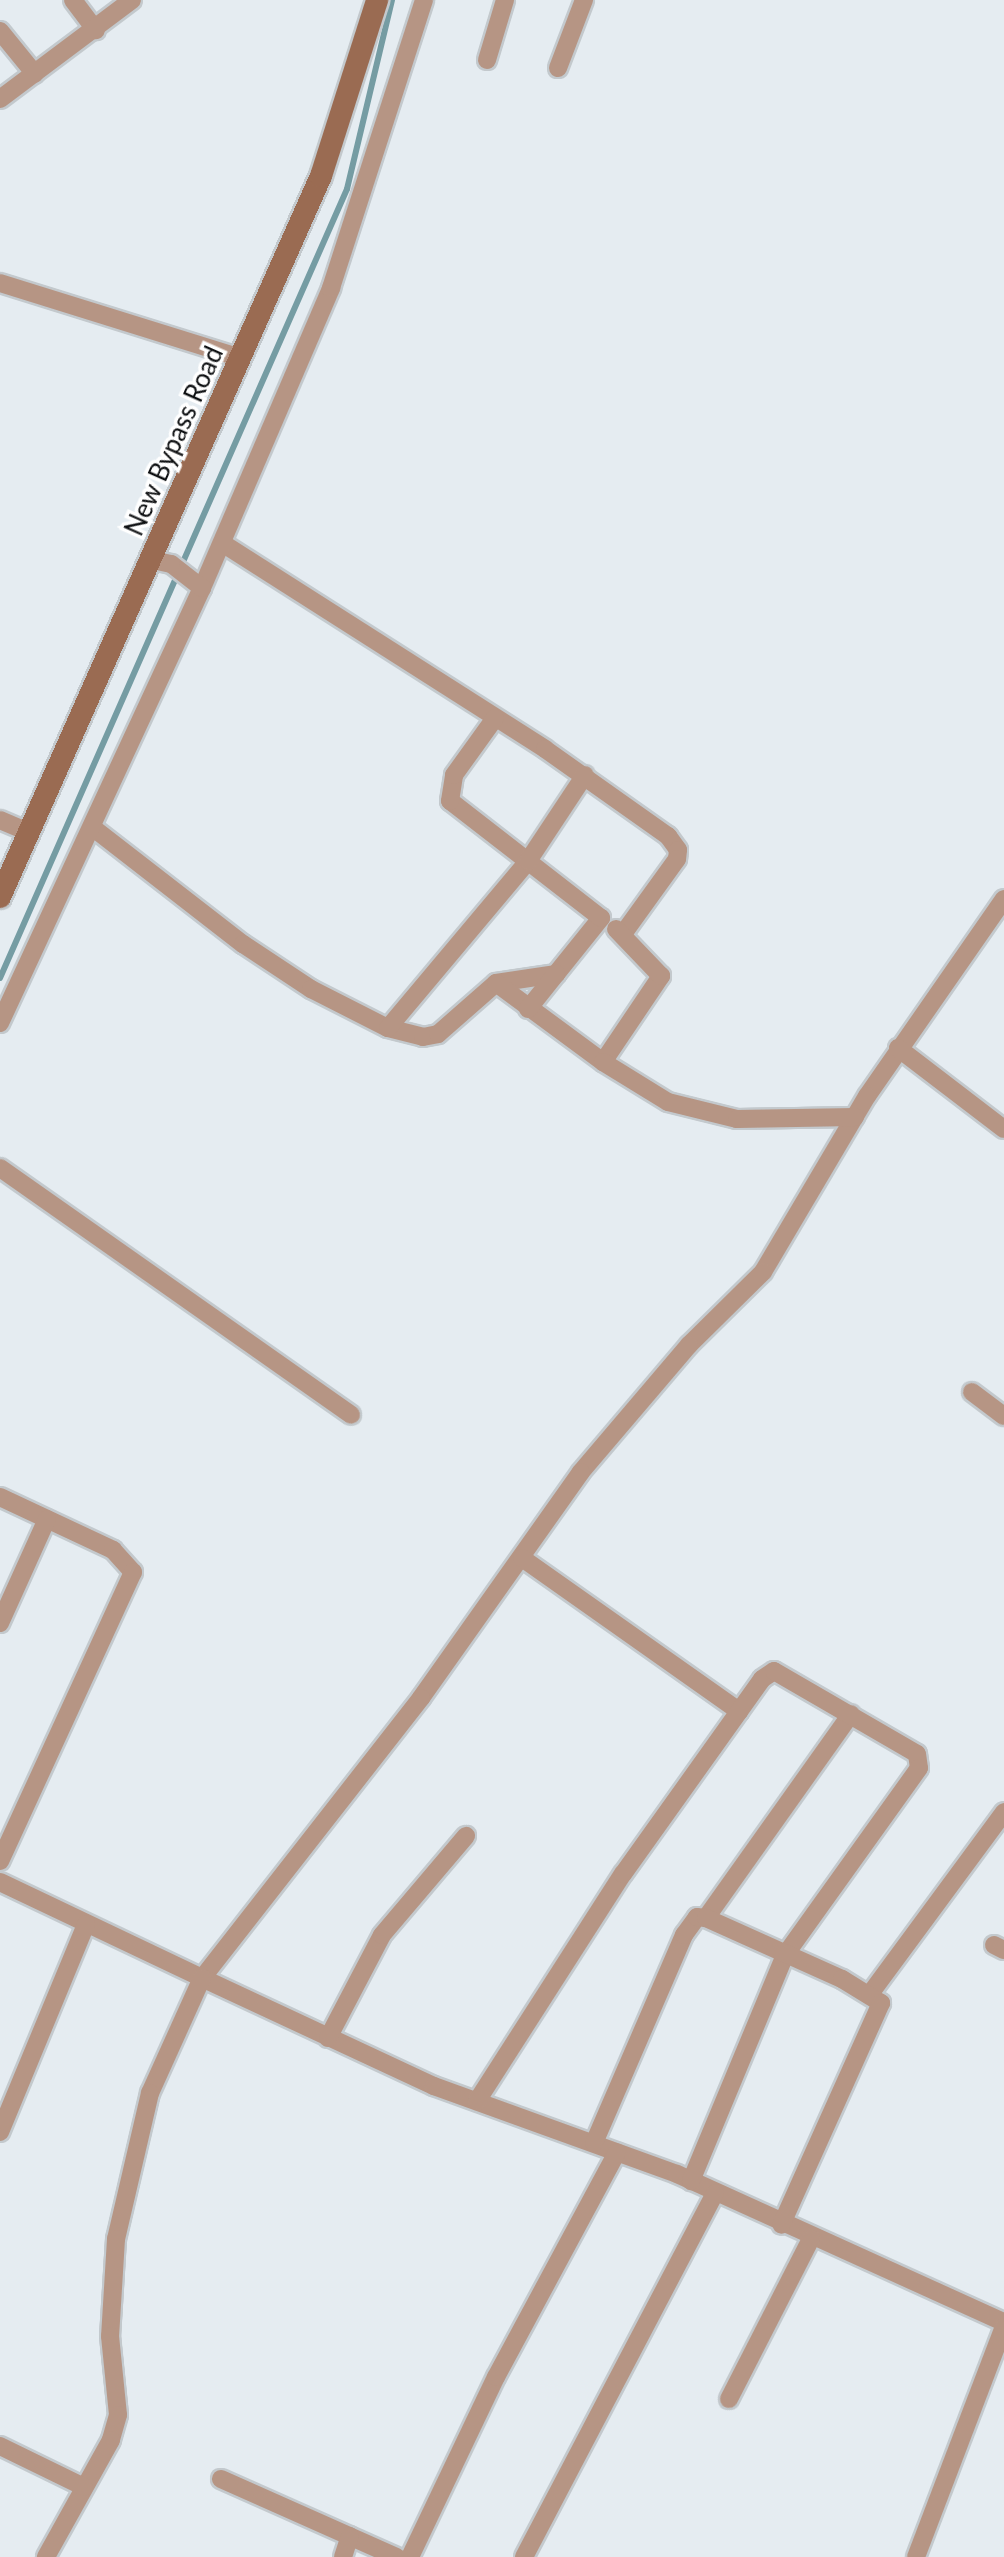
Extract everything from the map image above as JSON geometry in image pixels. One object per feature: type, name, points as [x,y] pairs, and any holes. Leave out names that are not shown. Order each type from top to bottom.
[{"type":"main road","name":"New Bypass Road","points":[[0,897],[28,832],[162,562],[241,358],[321,176],[377,0]]},
{"type":"street","points":[[73,0],[96,30]]},
{"type":"street","points":[[0,99],[132,0]]},
{"type":"street","points":[[0,1023],[92,827],[196,582],[222,543],[331,288],[424,0]]},
{"type":"street","points":[[487,60],[505,0]]},
{"type":"street","points":[[558,68],[584,0]]},
{"type":"street","points":[[0,31],[35,74]]},
{"type":"street","points":[[0,283],[241,358]]},
{"type":"street","points":[[222,543],[585,775],[633,808],[678,850],[623,934]]},
{"type":"street","points":[[162,562],[196,582]]},
{"type":"street","points":[[495,718],[454,775],[450,801],[623,934],[661,976],[603,1062]]},
{"type":"street","points":[[388,1028],[528,861],[585,775]]},
{"type":"street","points":[[0,820],[28,832]]},
{"type":"street","points":[[92,827],[243,944],[311,989],[388,1028],[423,1037],[438,1034],[496,983],[556,974]]},
{"type":"street","points":[[46,2557],[118,2415],[111,2308],[116,2239],[150,2093],[202,1978],[421,1698],[581,1472],[689,1345],[763,1272],[898,1048],[1003,903]]},
{"type":"street","points":[[528,1009],[601,918]]},
{"type":"street","points":[[496,983],[603,1062],[668,1102],[737,1119],[855,1117]]},
{"type":"street","points":[[898,1048],[1004,1129]]},
{"type":"street","points":[[0,1168],[351,1415]]},
{"type":"street","points":[[972,1392],[1004,1416]]},
{"type":"street","points":[[0,1497],[113,1550],[133,1572],[0,1861]]},
{"type":"street","points":[[0,1623],[47,1519]]},
{"type":"street","points":[[522,1558],[739,1711]]},
{"type":"street","points":[[477,2101],[623,1874],[739,1711],[774,1671],[917,1754],[919,1768],[785,1955],[691,2181]]},
{"type":"street","points":[[706,1918],[851,1714]]},
{"type":"street","points":[[870,1994],[1004,1812]]},
{"type":"street","points":[[328,2038],[382,1935],[466,1836]]},
{"type":"street","points":[[0,1882],[328,2038],[477,2101],[691,2181],[811,2239],[1004,2324],[916,2557]]},
{"type":"street","points":[[594,2143],[684,1935],[697,1917],[706,1918],[870,1994],[881,2003],[781,2225]]},
{"type":"street","points":[[0,2132],[7,2098],[86,1924]]},
{"type":"street","points":[[410,2557],[496,2377],[617,2152]]},
{"type":"street","points":[[524,2557],[715,2193]]},
{"type":"street","points":[[729,2399],[811,2239]]},
{"type":"street","points":[[0,2446],[84,2487]]},
{"type":"street","points":[[221,2479],[396,2557]]},
{"type":"street","points":[[343,2557],[350,2536]]},
{"type":"waterway","points":[[0,978],[347,189],[392,0]]}]
